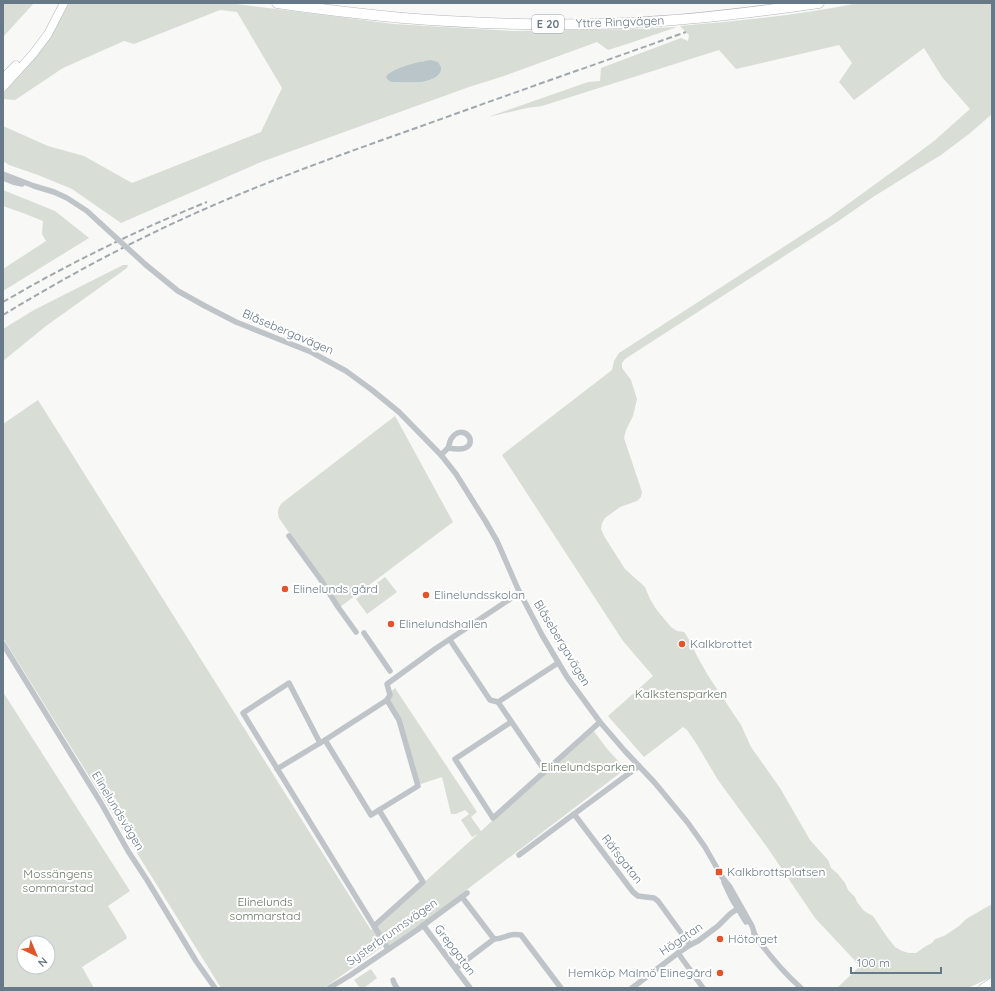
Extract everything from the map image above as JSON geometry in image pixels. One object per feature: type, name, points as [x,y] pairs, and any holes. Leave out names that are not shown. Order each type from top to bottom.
[{"type":"highway","name":"Yttre Ringvägen","points":[[277,3],[402,18],[491,23],[559,24],[630,23],[687,19],[819,3]]},
{"type":"street","points":[[3,87],[33,54],[48,34],[64,3]]},
{"type":"street","points":[[3,78],[30,51],[60,12]]},
{"type":"street","name":"Blåsebergavägen","points":[[3,174],[67,198],[87,211],[146,265],[178,291],[236,322],[311,352],[346,371],[399,412],[441,455],[456,474],[497,541],[520,593],[542,635],[567,677],[600,722],[655,783],[688,823],[705,847],[728,891],[740,907],[755,936],[790,978],[801,988]]},
{"type":"street","name":"Blåsebergavägen","points":[[3,178],[13,182],[34,186]]},
{"type":"street","points":[[441,455],[448,448]]},
{"type":"street","points":[[289,536],[356,632]]},
{"type":"street","points":[[277,769],[387,700],[390,695],[386,684],[512,596],[520,593]]},
{"type":"street","points":[[364,633],[390,670]]},
{"type":"street","points":[[450,640],[490,700],[498,702],[545,771]]},
{"type":"street","name":"Elinelundsvägen","points":[[3,644],[101,803],[128,851],[214,988]]},
{"type":"street","points":[[498,702],[558,663]]},
{"type":"street","points":[[387,700],[399,720],[418,786],[371,815],[323,741],[288,683],[243,713],[388,949]]},
{"type":"street","points":[[511,722],[455,759],[493,818],[600,722]]},
{"type":"street","points":[[520,854],[639,766]]},
{"type":"street","points":[[374,926],[423,882],[380,810]]},
{"type":"street","name":"Räfsgatan","points":[[574,814],[633,892],[638,896],[654,898],[658,901],[690,945]]},
{"type":"street","name":"Systerbrunnsvägen","points":[[329,988],[349,976],[464,895],[494,939]]},
{"type":"street","name":"Högatan","points":[[632,988],[678,953],[698,941],[718,926],[730,914],[740,907]]},
{"type":"street","name":"Grepgatan","points":[[423,925],[470,988]]},
{"type":"street","points":[[456,968],[494,939],[513,934],[521,935],[561,988]]},
{"type":"street","points":[[678,953],[703,988]]},
{"type":"street","points":[[393,980],[397,988]]},
{"type":"street","points":[[983,988],[992,982]]},
{"type":"green space","points":[[3,3],[34,3],[3,37]]},
{"type":"green space","points":[[69,3],[228,3],[394,24],[514,31],[677,27],[608,50],[597,42],[504,76],[469,87],[261,162],[121,223],[72,189],[9,165],[3,161],[3,126],[48,146],[84,156],[132,183],[261,132],[282,88],[237,12],[220,10],[134,44],[124,41],[63,68],[15,100],[3,99],[3,90],[47,40]],"holes":[[[423,61],[441,67],[440,73],[436,77],[424,82],[391,82],[388,80],[405,67]]]},
{"type":"green space","name":"Kalkstensparken","points":[[859,3],[992,3],[992,114],[941,155],[873,197],[837,222],[625,359],[622,363],[622,368],[631,380],[637,399],[633,416],[624,438],[642,492],[641,497],[637,501],[620,507],[605,518],[601,529],[625,569],[645,587],[656,609],[671,627],[677,631],[684,632],[707,674],[741,725],[751,747],[780,788],[810,840],[828,860],[831,868],[845,883],[848,890],[855,897],[864,911],[873,916],[895,947],[909,953],[916,953],[932,943],[935,939],[944,936],[959,926],[966,919],[992,904],[992,977],[968,988],[837,988],[860,966],[815,918],[767,847],[718,780],[687,730],[683,727],[644,757],[608,716],[653,676],[623,641],[502,455],[612,370],[614,361],[619,353],[830,217],[934,141],[970,109],[942,77],[924,48],[854,100],[839,82],[852,63],[839,45],[736,69],[719,50],[542,106],[488,117],[588,82],[600,81],[601,68],[681,38],[688,41],[689,35],[680,26],[770,17]]},
{"type":"green space","points":[[3,190],[55,211],[89,238],[3,291],[3,269],[46,241],[42,234],[43,221],[3,206]]},
{"type":"green space","points":[[123,265],[128,265],[127,268],[46,326],[3,361],[3,329],[34,310]]},
{"type":"green space","name":"Elinelunds sommarstad","points":[[38,400],[371,930],[478,834],[472,837],[461,820],[469,814],[465,810],[456,814],[451,814],[442,777],[421,784],[416,781],[407,741],[386,696],[395,688],[477,812],[471,817],[481,831],[593,730],[608,750],[624,767],[624,770],[393,946],[388,949],[374,935],[382,947],[324,988],[221,988],[3,638],[3,424]]},
{"type":"green space","points":[[395,416],[453,522],[340,607],[279,518],[278,510],[282,503]]},
{"type":"green space","points":[[385,577],[397,592],[367,614],[356,599]]},
{"type":"green space","name":"Mossängens sommarstad","points":[[3,692],[130,891],[108,906],[127,937],[126,939],[82,967],[94,988],[3,988]]},
{"type":"green space","points":[[371,969],[377,978],[364,988],[360,988],[354,980]]},
{"type":"shaded area","points":[[431,60],[438,62],[441,67],[441,71],[436,77],[430,80],[410,83],[391,82],[386,77],[400,68],[414,63]]},
{"type":"railway","points":[[3,315],[91,264],[152,233],[245,192],[294,172],[686,32]]},
{"type":"railway","points":[[3,302],[52,274],[103,248],[207,202]]},
{"type":"place","name":"Elinelunds gård","points":[[285,589]]},
{"type":"place","name":"Elinelundsskolan","points":[[426,595]]},
{"type":"place","name":"Elinelundshallen","points":[[391,624]]},
{"type":"place","name":"Kalkbrottet","points":[[682,644]]},
{"type":"place","name":"Kalkbrottsplatsen","points":[[719,872]]},
{"type":"place","name":"Hötorget","points":[[720,939]]},
{"type":"place","name":"Hemköp Malmö Elinegård","points":[[720,973]]},
{"type":"park label","name":"Elinelundsparken","points":[[588,767]]}]
